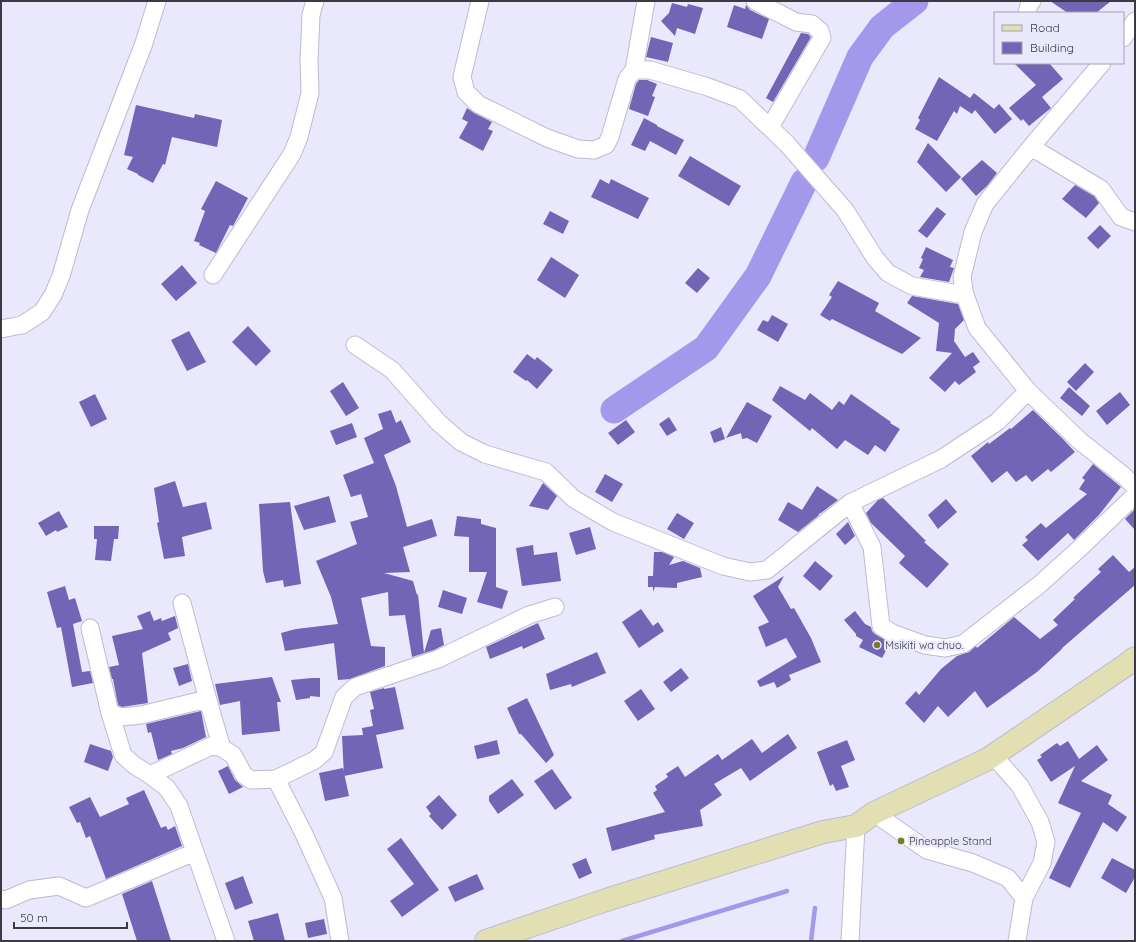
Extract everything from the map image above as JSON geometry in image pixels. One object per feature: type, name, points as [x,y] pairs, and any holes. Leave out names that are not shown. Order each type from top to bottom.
[{"type":"main road","points":[[486,941],[606,900],[816,834],[856,826],[874,813],[993,755],[1135,658]]},
{"type":"street","points":[[1,329],[22,325],[42,312],[53,295],[61,276],[80,210],[144,42],[157,1]]},
{"type":"street","points":[[213,275],[292,154],[299,137],[310,93],[309,60],[311,15],[315,1]]},
{"type":"street","points":[[480,1],[462,77],[466,92],[478,104],[547,138],[578,149],[594,150],[606,144],[610,137],[627,78],[634,70],[646,1]]},
{"type":"street","points":[[755,1],[796,22],[812,24],[820,31],[822,38],[770,127]]},
{"type":"street","points":[[1027,12],[1032,1]]},
{"type":"street","points":[[1124,37],[1135,21]]},
{"type":"street","points":[[1101,64],[985,204],[973,232],[962,277],[965,295],[978,328],[1028,391],[1080,441],[1124,476],[1135,487]]},
{"type":"street","points":[[634,70],[650,70],[708,87],[740,99],[770,127],[845,210],[875,258],[888,272],[912,286],[965,295]]},
{"type":"street","points":[[1032,147],[1101,189],[1121,217],[1135,222]]},
{"type":"street","points":[[356,345],[392,370],[439,423],[461,442],[485,454],[546,472],[574,499],[614,522],[723,566],[750,572],[767,570],[850,503],[941,459],[996,422],[1028,391]]},
{"type":"street","points":[[850,503],[872,547],[881,626],[892,633],[925,645],[945,648],[963,644],[1039,585],[1135,495]]},
{"type":"street","points":[[182,603],[207,699],[222,748]]},
{"type":"street","points":[[150,775],[211,746],[222,748],[233,755],[244,775],[251,780],[276,779],[315,760],[324,752],[344,697],[355,687],[438,659],[529,615],[555,607]]},
{"type":"street","points":[[90,628],[110,713],[123,755],[134,765],[167,788],[179,806],[226,941]]},
{"type":"street","points":[[110,713],[121,717],[141,716],[207,699]]},
{"type":"street","points":[[993,755],[1020,786],[1040,822],[1046,842],[1042,863],[1024,898],[1017,941]]},
{"type":"street","points":[[276,779],[304,834],[333,898],[340,941]]},
{"type":"street","points":[[874,813],[927,850],[973,863],[1008,878],[1024,898]]},
{"type":"street","points":[[850,941],[856,826]]},
{"type":"street","points":[[1,899],[6,900],[28,890],[59,886],[86,898],[195,852]]},
{"type":"building","points":[[1050,1],[1111,1],[1097,12],[1066,12]]},
{"type":"building","points":[[672,3],[687,7],[688,4],[703,8],[695,34],[677,28],[675,36],[661,21],[669,13]]},
{"type":"building","points":[[734,5],[745,9],[746,5],[750,10],[769,19],[762,39],[727,27]]},
{"type":"building","points":[[801,33],[808,34],[811,37],[773,102],[766,98]]},
{"type":"building","points":[[651,37],[673,43],[668,62],[646,57]]},
{"type":"building","points":[[1015,64],[1050,64],[1063,79],[1042,97],[1051,108],[1029,126],[1023,119],[1021,121],[1009,108],[1036,85]]},
{"type":"building","points":[[939,77],[970,98],[974,93],[994,109],[999,104],[1012,119],[995,134],[975,110],[972,114],[960,106],[957,114],[954,111],[937,141],[915,129],[920,120],[918,118]]},
{"type":"building","points":[[639,80],[647,80],[657,84],[652,96],[655,97],[648,116],[629,109],[636,84]]},
{"type":"building","points":[[136,105],[194,118],[195,114],[222,120],[217,147],[172,137],[165,165],[163,164],[153,183],[127,169],[133,157],[124,155]]},
{"type":"building","points":[[467,108],[492,122],[488,129],[493,131],[483,151],[459,138],[468,122],[462,119]]},
{"type":"building","points":[[644,118],[684,140],[676,155],[650,141],[645,151],[631,145]]},
{"type":"building","points":[[928,143],[961,177],[946,192],[917,162]]},
{"type":"building","points":[[690,156],[741,186],[729,206],[678,176]]},
{"type":"building","points":[[982,160],[997,173],[987,186],[976,196],[961,179]]},
{"type":"building","points":[[600,179],[609,184],[611,179],[649,198],[638,219],[591,197]]},
{"type":"building","points":[[216,181],[248,198],[233,226],[230,225],[216,253],[194,241],[205,211],[201,209]]},
{"type":"building","points":[[1075,185],[1094,196],[1099,203],[1086,218],[1062,199]]},
{"type":"building","points":[[937,207],[946,214],[927,238],[918,231]]},
{"type":"building","points":[[550,211],[569,221],[563,234],[543,224]]},
{"type":"building","points":[[1100,225],[1111,236],[1098,249],[1087,238]]},
{"type":"building","points":[[926,247],[953,260],[950,267],[954,268],[949,282],[920,277],[924,270],[919,268],[923,259],[921,258]]},
{"type":"building","points":[[551,257],[579,275],[565,298],[537,280]]},
{"type":"building","points":[[182,265],[197,283],[176,301],[161,284]]},
{"type":"building","points":[[698,268],[710,278],[697,293],[685,283]]},
{"type":"building","points":[[838,281],[879,303],[875,311],[921,338],[902,354],[832,319],[830,321],[820,315],[832,297],[829,295]]},
{"type":"building","points":[[912,296],[958,304],[964,320],[955,329],[954,341],[965,357],[973,352],[980,362],[973,367],[976,372],[959,385],[955,381],[945,392],[929,378],[952,353],[936,351],[939,323],[907,303]]},
{"type":"building","points":[[772,315],[788,324],[778,342],[757,330],[763,320],[768,322]]},
{"type":"building","points":[[248,326],[271,351],[256,366],[232,342]]},
{"type":"building","points":[[189,331],[206,362],[187,371],[171,340]]},
{"type":"building","points":[[527,354],[535,360],[537,357],[553,370],[537,389],[527,380],[526,381],[513,372]]},
{"type":"building","points":[[1085,363],[1094,372],[1076,391],[1067,382]]},
{"type":"building","points":[[343,382],[359,408],[346,416],[330,391]]},
{"type":"building","points":[[780,386],[805,400],[810,393],[832,410],[839,401],[844,405],[851,394],[900,429],[885,452],[875,445],[868,455],[845,440],[837,449],[812,428],[810,431],[772,400]]},
{"type":"building","points":[[1069,387],[1090,406],[1082,416],[1060,398]]},
{"type":"building","points":[[1120,392],[1130,405],[1107,425],[1096,411]]},
{"type":"building","points":[[95,394],[107,419],[91,427],[79,402]]},
{"type":"building","points":[[747,402],[772,416],[757,443],[747,438],[742,439],[741,433],[726,438]]},
{"type":"building","points":[[391,410],[396,423],[401,420],[411,442],[384,455],[396,486],[407,527],[432,519],[437,536],[403,547],[410,572],[384,573],[413,581],[417,595],[418,594],[424,653],[431,630],[441,628],[444,645],[434,650],[412,657],[405,615],[389,616],[388,592],[361,598],[371,646],[385,647],[385,666],[350,679],[338,680],[334,643],[285,651],[281,633],[296,629],[338,624],[331,597],[316,561],[357,544],[350,522],[368,517],[361,494],[351,497],[343,475],[374,463],[364,438],[383,429],[378,414]]},
{"type":"building","points":[[1033,410],[1075,452],[1051,472],[1048,469],[1032,482],[1026,475],[1016,482],[1007,471],[992,483],[971,456],[988,442],[989,444],[1010,428],[1011,429]]},
{"type":"building","points":[[669,417],[677,430],[667,436],[659,424]]},
{"type":"building","points":[[626,420],[635,432],[618,445],[608,433]]},
{"type":"building","points":[[352,423],[357,437],[336,445],[330,431]]},
{"type":"building","points":[[721,427],[725,439],[714,443],[710,432]]},
{"type":"building","points":[[1093,464],[1121,487],[1099,515],[1074,540],[1068,533],[1038,561],[1022,545],[1028,540],[1025,537],[1041,523],[1046,528],[1087,494],[1079,489],[1085,480],[1082,478]]},
{"type":"building","points":[[605,474],[623,484],[612,502],[595,492]]},
{"type":"building","points":[[175,481],[183,507],[206,502],[212,529],[182,537],[185,556],[164,559],[157,523],[159,522],[154,488]]},
{"type":"building","points":[[543,483],[557,496],[548,510],[529,506]]},
{"type":"building","points":[[817,486],[838,500],[798,532],[778,520],[788,502],[802,510]]},
{"type":"building","points":[[329,496],[336,522],[304,530],[294,506]]},
{"type":"building","points":[[883,498],[926,541],[924,542],[949,564],[927,588],[899,563],[905,556],[871,523],[866,513],[878,500]]},
{"type":"building","points":[[946,499],[957,512],[938,529],[928,515]]},
{"type":"building","points":[[290,502],[301,584],[284,587],[283,580],[266,583],[263,571],[259,504]]},
{"type":"building","points":[[1135,509],[1135,530],[1125,519]]},
{"type":"building","points":[[59,511],[68,527],[57,532],[56,530],[46,536],[38,523]]},
{"type":"building","points":[[677,513],[694,523],[684,539],[667,529]]},
{"type":"building","points":[[457,516],[481,519],[481,524],[496,528],[496,587],[508,591],[502,609],[477,602],[487,572],[469,572],[469,537],[454,536]]},
{"type":"building","points":[[848,522],[855,536],[845,545],[836,534]]},
{"type":"building","points":[[94,526],[119,526],[118,539],[114,539],[111,561],[95,560],[97,539],[94,539]]},
{"type":"building","points":[[590,527],[596,549],[576,555],[569,533]]},
{"type":"building","points":[[533,545],[534,555],[557,552],[561,581],[522,586],[516,548]]},
{"type":"building","points":[[654,552],[662,552],[674,557],[669,565],[683,561],[700,568],[702,577],[677,583],[677,588],[655,587],[653,592],[653,587],[648,587],[648,576],[653,576]]},
{"type":"building","points":[[1113,555],[1129,572],[1135,567],[1135,585],[1061,649],[1063,648],[1037,672],[987,708],[975,691],[948,717],[938,706],[924,723],[905,703],[916,691],[919,695],[941,669],[957,656],[969,652],[976,646],[977,648],[1014,617],[1040,639],[1058,625],[1053,620],[1075,599],[1073,598],[1101,572],[1098,569]]},
{"type":"building","points":[[815,561],[833,576],[820,591],[803,576]]},
{"type":"building","points":[[784,576],[778,587],[791,609],[794,608],[811,638],[821,662],[789,675],[791,680],[777,688],[774,682],[760,687],[757,681],[797,657],[786,638],[766,647],[758,627],[769,622],[753,596]]},
{"type":"building","points":[[65,586],[69,600],[75,598],[82,621],[73,624],[82,672],[90,671],[93,683],[72,687],[61,627],[57,628],[47,592]]},
{"type":"building","points":[[443,590],[467,598],[462,614],[438,607]]},
{"type":"building","points":[[641,609],[653,626],[658,622],[664,631],[639,648],[622,622]]},
{"type":"building","points":[[150,611],[154,621],[161,618],[162,621],[175,616],[178,628],[168,633],[171,640],[142,653],[148,703],[122,707],[118,705],[109,667],[119,665],[112,636],[143,629],[137,616]]},
{"type":"building","points":[[855,611],[865,624],[871,627],[875,634],[890,643],[882,658],[859,647],[863,640],[856,636],[844,620]]},
{"type":"building","points":[[538,623],[545,639],[523,649],[522,646],[490,659],[486,647]]},
{"type":"building","points":[[597,652],[606,673],[572,687],[571,684],[550,690],[546,674]]},
{"type":"building","points":[[188,664],[192,681],[179,686],[173,668]]},
{"type":"building","points":[[681,668],[689,678],[671,692],[663,682]]},
{"type":"building","points":[[272,677],[281,702],[277,702],[280,731],[242,735],[240,701],[220,705],[215,684]]},
{"type":"building","points":[[320,678],[320,697],[310,696],[310,698],[296,700],[291,680]]},
{"type":"building","points":[[395,687],[404,729],[376,735],[383,768],[344,776],[342,736],[363,735],[362,728],[373,726],[370,710],[374,709],[370,692]]},
{"type":"building","points":[[641,689],[655,709],[638,721],[624,701]]},
{"type":"building","points":[[527,698],[554,755],[546,763],[521,734],[519,734],[507,708]]},
{"type":"building","points":[[201,711],[206,737],[183,748],[171,751],[172,754],[158,760],[151,732],[148,733],[146,724]]},
{"type":"building","points":[[788,734],[797,748],[750,781],[741,768],[714,784],[722,795],[700,810],[703,826],[654,835],[655,839],[612,851],[606,828],[665,812],[653,793],[657,790],[655,786],[668,777],[666,774],[678,766],[685,777],[718,754],[722,760],[752,739],[762,753]]},
{"type":"building","points":[[497,740],[500,754],[477,759],[474,746]]},
{"type":"building","points":[[847,740],[855,760],[841,766],[849,787],[836,791],[833,784],[830,786],[817,752]]},
{"type":"building","points":[[1068,741],[1079,759],[1097,745],[1108,760],[1081,781],[1112,795],[1108,804],[1127,817],[1117,832],[1103,822],[1070,888],[1049,878],[1081,813],[1058,803],[1075,766],[1051,782],[1037,760],[1042,757],[1040,755],[1057,743],[1060,746]]},
{"type":"building","points":[[90,744],[111,751],[113,757],[108,771],[84,762]]},
{"type":"building","points":[[228,766],[235,780],[243,787],[229,794],[218,771]]},
{"type":"building","points":[[343,768],[349,796],[325,801],[319,773]]},
{"type":"building","points":[[552,769],[572,798],[555,810],[534,781]]},
{"type":"building","points":[[512,779],[524,795],[498,814],[489,801],[489,796]]},
{"type":"building","points":[[144,790],[161,828],[166,826],[168,830],[175,826],[182,846],[106,879],[90,836],[86,838],[80,822],[77,823],[69,807],[90,797],[100,817],[129,804],[126,798]]},
{"type":"building","points":[[439,795],[457,815],[442,830],[429,816],[431,814],[426,807]]},
{"type":"building","points":[[401,838],[439,890],[402,917],[390,901],[414,884],[387,849]]},
{"type":"building","points":[[586,858],[592,873],[579,879],[572,864]]},
{"type":"building","points":[[1112,858],[1135,870],[1135,877],[1126,893],[1101,878]]},
{"type":"building","points":[[477,874],[484,889],[455,902],[448,887]]},
{"type":"building","points":[[243,876],[253,903],[235,910],[225,883]]},
{"type":"building","points":[[152,881],[171,941],[137,941],[122,894]]},
{"type":"building","points":[[278,913],[285,941],[254,941],[248,921]]},
{"type":"building","points":[[324,919],[327,934],[308,938],[305,923]]},
{"type":"waterway","points":[[816,158],[860,57],[882,27],[915,1]]},
{"type":"waterway","points":[[614,410],[706,348],[758,276],[804,182]]},
{"type":"waterway","points":[[622,941],[787,891]]},
{"type":"waterway","points":[[811,941],[815,908]]},
{"type":"place","name":"Msikiti wa chuo.","points":[[877,645]]},
{"type":"place","name":"Pineapple Stand","points":[[901,841]]}]
